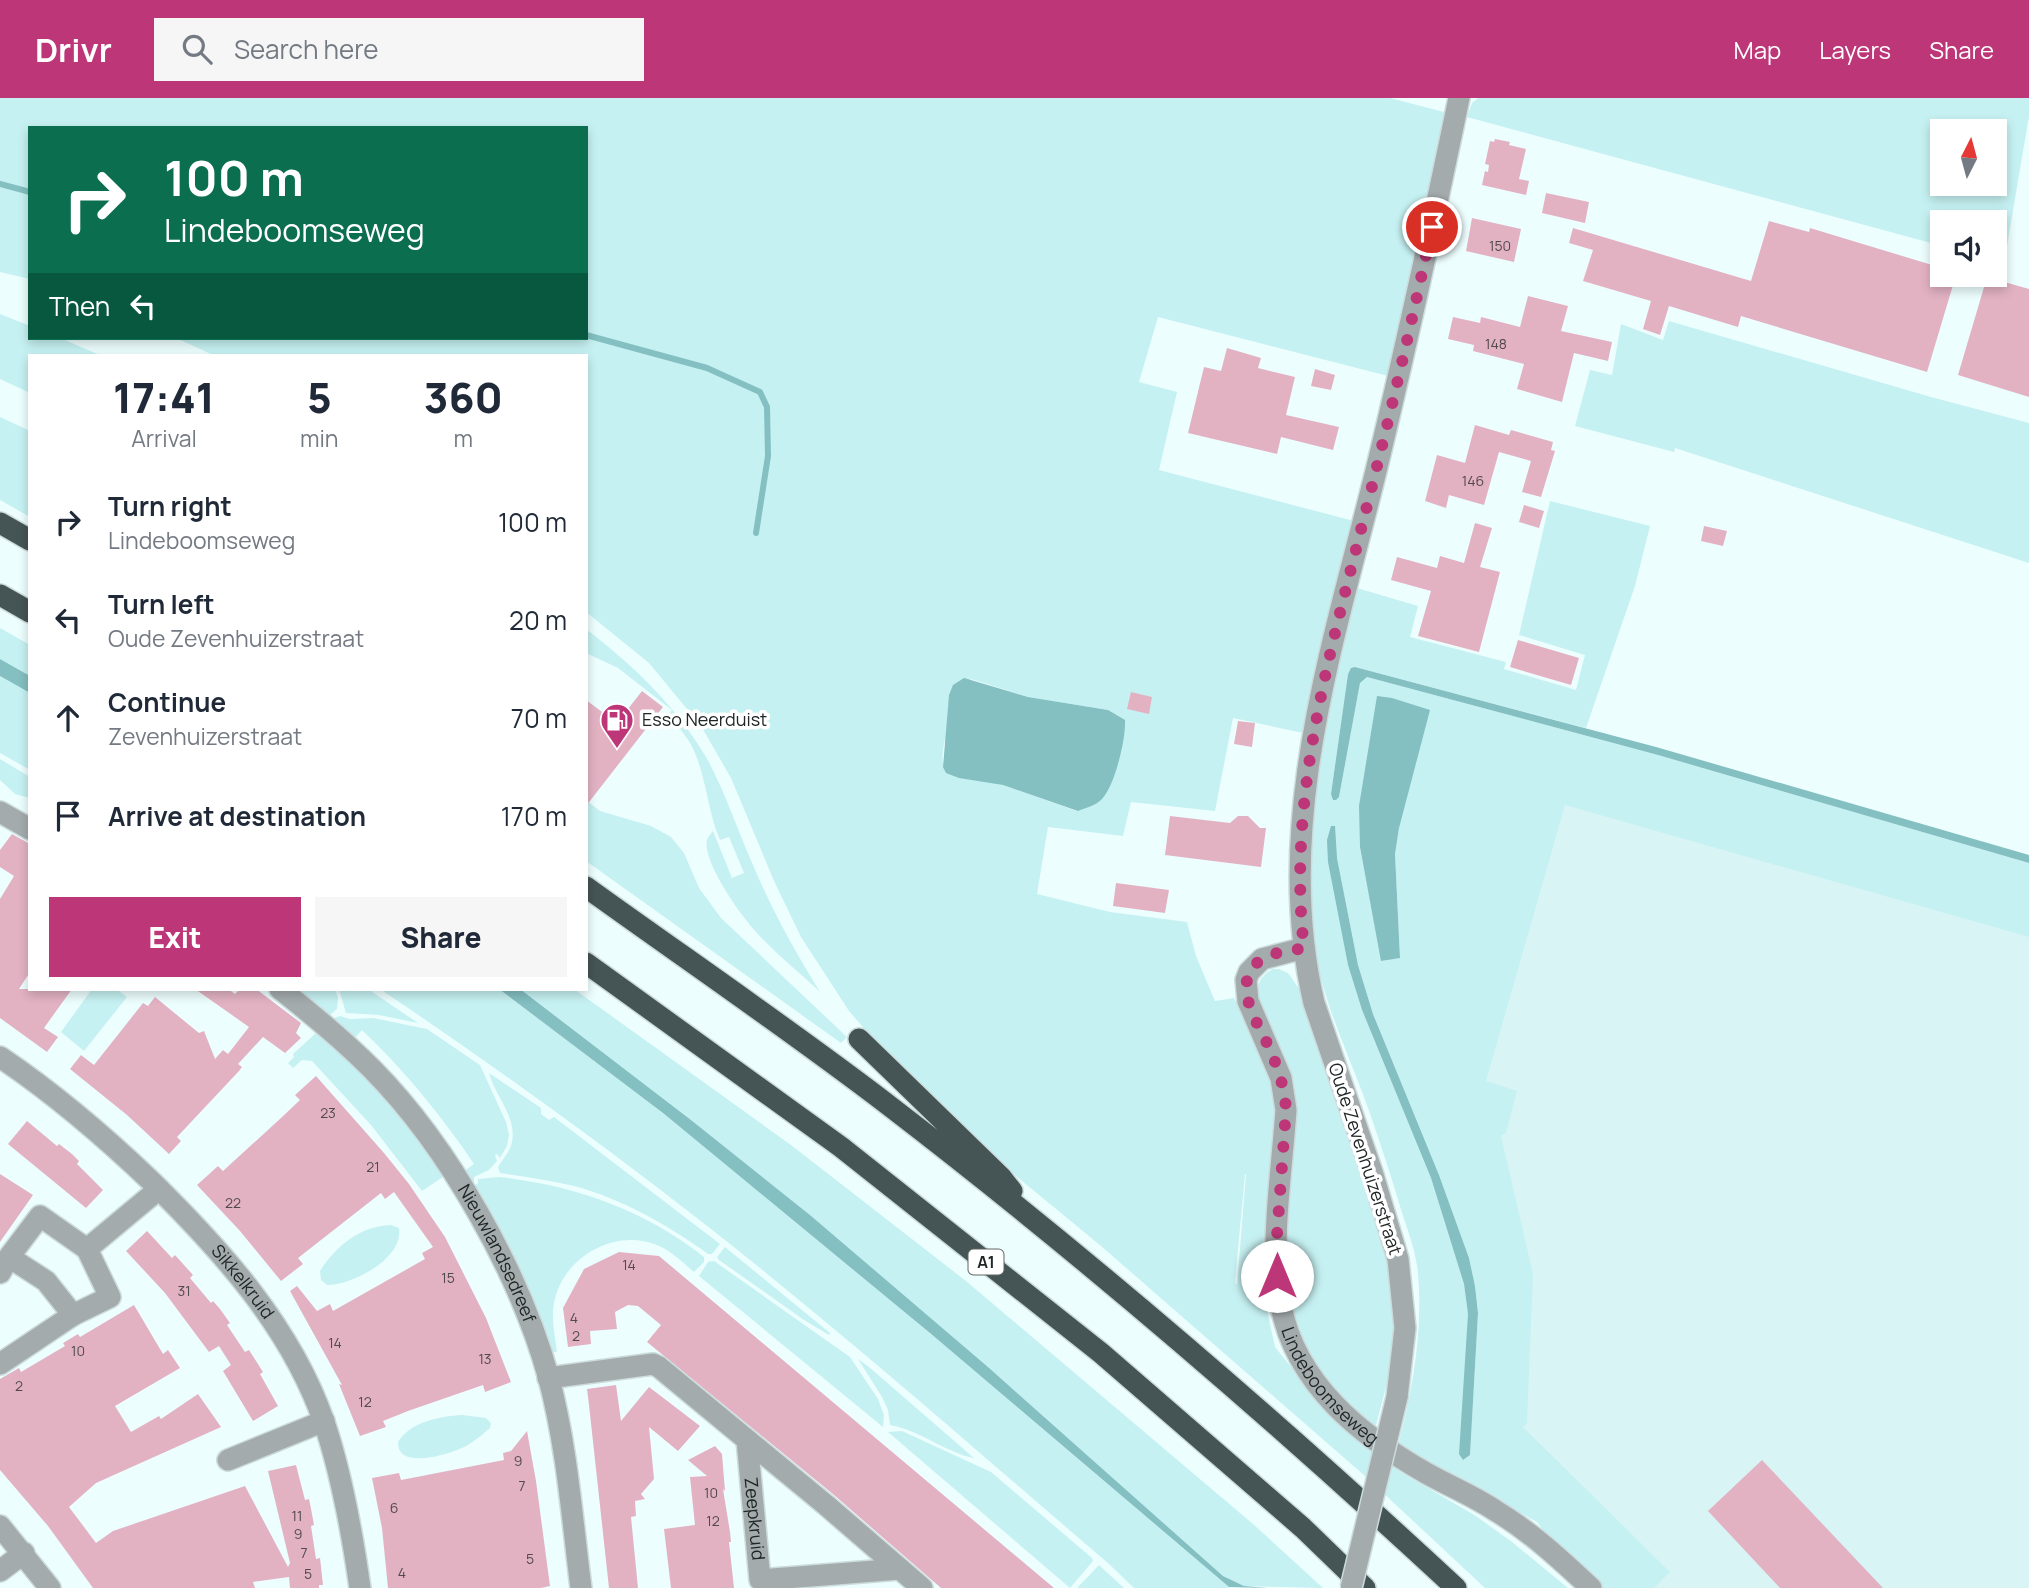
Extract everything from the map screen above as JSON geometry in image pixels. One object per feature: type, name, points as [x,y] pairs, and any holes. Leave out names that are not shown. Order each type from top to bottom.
[{"type":"highway","points":[[0,523],[28,539]]},
{"type":"highway","points":[[0,595],[28,611]]},
{"type":"highway","points":[[588,888],[886,1103],[1042,1228],[1321,1463],[1456,1588]]},
{"type":"highway","name":"A1","points":[[588,964],[841,1147],[1101,1353],[1303,1528],[1365,1588]]},
{"type":"highway","points":[[859,1039],[1001,1177],[1042,1228]]},
{"type":"street","name":"Oude Zevenhuizerstraat","points":[[1351,1588],[1397,1397],[1405,1328],[1398,1259],[1373,1175],[1314,1003],[1304,948],[1301,898],[1303,833],[1308,769],[1329,654],[1410,330],[1460,98]]},
{"type":"street","points":[[0,812],[28,828]]},
{"type":"street","name":"Lindeboomseweg","points":[[1304,948],[1262,959],[1249,972],[1246,980],[1248,1001],[1272,1053],[1285,1092],[1276,1249],[1281,1308],[1290,1335],[1309,1375],[1330,1401],[1357,1427],[1423,1471],[1494,1509],[1521,1527],[1591,1588]]},
{"type":"street","name":"Nieuwlandsedreef","points":[[283,991],[322,1022],[373,1070],[415,1119],[442,1156],[505,1266],[548,1378],[569,1484],[581,1588]]},
{"type":"street","name":"Sikkelkruid","points":[[0,1058],[41,1086],[90,1126],[159,1189],[211,1241],[268,1315],[301,1370],[324,1421],[346,1506],[360,1588]]},
{"type":"street","points":[[87,1249],[159,1189]]},
{"type":"street","points":[[0,1364],[73,1315],[110,1297],[87,1249],[40,1216],[4,1265],[46,1281],[73,1315]]},
{"type":"street","name":"Zeepkruid","points":[[548,1378],[653,1364],[659,1367],[922,1588]]},
{"type":"street","points":[[228,1460],[324,1421]]},
{"type":"street","name":"Zeepkruid","points":[[747,1440],[760,1580],[900,1569]]},
{"type":"street","points":[[0,1526],[50,1588]]},
{"type":"street","points":[[0,1571],[24,1553]]},
{"type":"shaded area","points":[[0,98],[1390,98],[1444,112],[1392,377],[1158,317],[1139,382],[1177,392],[1159,470],[1354,521],[1303,733],[1233,718],[1215,811],[1131,802],[1123,836],[1048,827],[1037,894],[1110,912],[1187,922],[1196,956],[1215,1001],[1234,998],[1272,1073],[1278,1100],[1267,1276],[1267,1310],[1275,1347],[1324,1408],[1355,1438],[1402,1473],[1476,1516],[1568,1588],[1485,1588],[1365,1476],[936,1104],[887,1055],[849,1011],[801,937],[774,881],[731,778],[701,726],[649,663],[588,614],[588,354],[211,354],[180,340],[588,340],[588,126],[28,126],[28,279],[0,272]],"holes":[[[971,679],[1028,697],[1108,710],[1121,750],[1116,764],[1077,811],[1003,785],[946,773],[943,763],[946,738]],[[1246,1174],[1237,1285],[1235,1282]]]},
{"type":"shaded area","points":[[1478,98],[2029,98],[2029,116],[2007,246],[2007,210],[1930,210],[1930,243],[1467,117],[1472,103]]},
{"type":"shaded area","points":[[0,314],[28,325],[28,340],[65,340],[98,354],[28,354],[28,392],[0,379]]},
{"type":"shaded area","points":[[1669,321],[2029,423],[2029,563],[1675,448],[1674,452],[1575,426],[1590,370],[1612,375],[1621,324],[1663,340]]},
{"type":"shaded area","points":[[0,417],[28,430],[28,516],[0,500]]},
{"type":"shaded area","points":[[1550,501],[1650,526],[1635,586],[1586,728],[1355,667],[1348,674],[1331,794],[1339,797],[1360,683],[1367,677],[1658,755],[2029,863],[2029,937],[1565,805],[1486,1081],[1517,1091],[1506,1133],[1501,1136],[1533,1274],[1527,1423],[1523,1427],[1670,1572],[1654,1588],[1602,1588],[1550,1539],[1537,1522],[1398,1445],[1408,1403],[1418,1338],[1417,1266],[1377,1133],[1329,1006],[1314,944],[1310,901],[1313,811],[1327,719],[1357,588],[1418,606],[1410,637],[1506,662],[1504,669],[1576,690],[1585,655],[1519,635]],"holes":[[[1335,826],[1337,858],[1358,965],[1373,1014],[1439,1175],[1469,1258],[1475,1286],[1478,1313],[1470,1455],[1463,1460],[1468,1314],[1464,1284],[1431,1178],[1362,1010],[1348,965],[1341,926]],[[1399,828],[1395,854],[1400,957],[1382,961],[1360,847]]]},
{"type":"shaded area","points":[[0,628],[28,644],[28,675],[0,659]]},
{"type":"shaded area","points":[[588,631],[652,687],[681,720],[694,738],[719,783],[776,914],[820,992],[757,933],[733,902],[717,875],[707,850],[707,840],[713,831],[732,878],[744,873],[729,837],[720,840],[702,774],[690,743],[667,717],[672,710],[618,668],[588,654]]},
{"type":"shaded area","points":[[0,659],[28,675],[28,692],[0,676]]},
{"type":"shaded area","points":[[1351,668],[1656,747],[2029,855],[2029,863],[1658,755],[1367,677],[1360,683],[1339,797],[1333,800],[1331,794],[1348,674]]},
{"type":"shaded area","points":[[0,676],[28,692],[28,769],[0,753]]},
{"type":"shaded area","points":[[964,678],[1028,697],[1108,710],[1125,720],[1119,761],[1102,799],[1078,811],[1003,785],[959,778],[946,773],[943,767],[949,695],[953,685]]},
{"type":"shaded area","points":[[1377,696],[1430,710],[1399,828],[1395,854],[1400,958],[1381,961],[1360,847],[1359,806]]},
{"type":"shaded area","points":[[0,759],[28,776],[28,797],[15,794],[0,780]]},
{"type":"shaded area","points":[[1557,764],[2029,898],[2029,1588],[1630,1588],[1505,1427],[1454,1110]]},
{"type":"shaded area","points":[[588,802],[600,811],[651,826],[671,837],[684,853],[699,888],[721,918],[847,1037],[841,1043],[588,862]]},
{"type":"shaded area","points":[[1331,826],[1335,826],[1337,858],[1358,965],[1373,1014],[1439,1175],[1469,1258],[1475,1286],[1478,1313],[1470,1455],[1463,1460],[1459,1454],[1468,1314],[1464,1284],[1431,1178],[1362,1010],[1348,965],[1328,862],[1327,840]]},
{"type":"shaded area","points":[[1273,969],[1288,973],[1300,990],[1316,1045],[1360,1159],[1390,1259],[1395,1322],[1386,1387],[1375,1429],[1342,1401],[1316,1365],[1296,1323],[1291,1304],[1284,1262],[1294,1118],[1256,997],[1260,980]]},
{"type":"shaded area","points":[[91,991],[119,991],[127,997],[84,1051],[61,1032]]},
{"type":"shaded area","points":[[292,991],[336,991],[337,1009],[327,1017]]},
{"type":"shaded area","points":[[340,991],[371,991],[418,1023],[379,1015],[346,1013]]},
{"type":"shaded area","points":[[383,991],[502,991],[663,1113],[930,1333],[1230,1588],[1134,1588],[912,1394],[711,1229],[548,1106]]},
{"type":"shaded area","points":[[502,991],[523,991],[810,1215],[988,1367],[1223,1576],[1244,1586],[1268,1588],[1229,1587],[930,1333],[663,1113]]},
{"type":"shaded area","points":[[523,991],[577,991],[791,1145],[966,1281],[1253,1524],[1323,1588],[1244,1586],[1223,1576],[988,1367],[810,1215]]},
{"type":"shaded area","points":[[340,1016],[350,1019],[373,1018],[427,1029],[480,1065],[506,1122],[509,1135],[507,1146],[500,1158],[495,1155],[497,1161],[489,1170],[474,1177],[474,1182],[469,1185],[463,1172],[474,1164],[449,1128],[408,1077],[362,1030],[352,1041],[332,1019]]},
{"type":"shaded area","points":[[318,1031],[375,1085],[446,1175],[422,1191],[371,1125],[312,1061],[302,1060],[293,1068],[288,1063],[294,1057],[293,1054]]},
{"type":"shaded area","points":[[489,1073],[541,1108],[541,1114],[549,1120],[554,1117],[720,1244],[712,1254],[708,1254],[661,1223],[610,1198],[565,1184],[500,1173],[498,1167],[513,1138],[512,1128]]},
{"type":"shaded area","points":[[499,1177],[554,1186],[607,1202],[681,1240],[704,1257],[704,1262],[694,1272],[665,1249],[638,1240],[606,1244],[591,1251],[567,1273],[559,1287],[553,1315],[557,1352],[548,1353],[470,1190],[478,1183],[478,1179]]},
{"type":"shaded area","points":[[391,1225],[399,1228],[394,1250],[375,1268],[338,1284],[327,1285],[321,1280],[320,1271],[341,1246],[359,1233]]},
{"type":"shaded area","points":[[725,1247],[830,1333],[829,1335],[719,1260],[717,1257]]},
{"type":"shaded area","points":[[714,1261],[850,1357],[878,1399],[884,1415],[883,1427],[699,1276],[708,1262]]},
{"type":"shaded area","points":[[858,1359],[974,1458],[890,1425],[888,1410],[882,1397]]},
{"type":"shaded area","points":[[462,1415],[486,1418],[491,1423],[490,1428],[468,1445],[451,1452],[416,1458],[400,1451],[398,1442],[410,1429],[435,1419]]},
{"type":"shaded area","points":[[902,1431],[991,1472],[1093,1561],[1070,1588],[888,1432]]},
{"type":"shaded area","points":[[1099,1565],[1124,1588],[1077,1588]]},
{"type":"building","points":[[1495,139],[1526,149],[1519,179],[1529,181],[1526,195],[1482,185],[1485,171],[1488,172],[1489,165],[1485,164],[1490,141],[1494,142]]},
{"type":"building","points":[[1546,193],[1589,202],[1585,223],[1542,213]]},
{"type":"building","points":[[1472,218],[1521,229],[1514,262],[1466,251]]},
{"type":"building","points":[[1769,221],[1809,232],[1810,228],[1930,264],[1930,287],[1952,287],[1927,372],[1741,316],[1738,327],[1669,306],[1660,335],[1643,329],[1651,301],[1583,281],[1593,250],[1569,243],[1573,228],[1751,281]]},
{"type":"building","points":[[2007,283],[2029,289],[2029,397],[1958,375],[1984,287],[2007,287]]},
{"type":"building","points":[[1528,296],[1568,306],[1561,331],[1612,342],[1608,361],[1574,353],[1562,402],[1517,389],[1524,364],[1473,351],[1474,345],[1448,339],[1453,317],[1480,323],[1481,317],[1520,327]]},
{"type":"building","points":[[1227,348],[1261,358],[1258,368],[1295,377],[1286,415],[1339,427],[1333,450],[1281,437],[1277,454],[1188,433],[1204,367],[1221,371]]},
{"type":"building","points":[[1315,369],[1335,375],[1331,390],[1311,386]]},
{"type":"building","points":[[1475,425],[1509,435],[1511,430],[1553,442],[1551,450],[1555,451],[1541,497],[1522,492],[1531,461],[1499,452],[1484,505],[1449,495],[1446,508],[1425,501],[1437,455],[1465,463]]},
{"type":"building","points":[[1524,505],[1544,511],[1539,528],[1519,522]]},
{"type":"building","points":[[1475,523],[1492,528],[1480,567],[1500,572],[1479,652],[1418,636],[1431,591],[1391,580],[1397,557],[1437,568],[1440,556],[1464,563]]},
{"type":"building","points":[[1704,526],[1727,531],[1723,546],[1701,541]]},
{"type":"building","points":[[1518,640],[1579,658],[1571,685],[1510,667]]},
{"type":"building","points":[[642,691],[663,707],[588,803],[588,701],[617,723]]},
{"type":"building","points":[[1131,692],[1152,697],[1149,714],[1127,709]]},
{"type":"building","points":[[1238,721],[1255,723],[1252,747],[1234,744]]},
{"type":"building","points":[[1170,816],[1230,823],[1238,816],[1248,816],[1260,828],[1266,828],[1261,867],[1165,855]]},
{"type":"building","points":[[12,834],[28,843],[28,975],[19,989],[71,991],[44,1028],[58,1037],[47,1052],[0,1018],[0,899],[14,876],[0,867],[0,850]]},
{"type":"building","points":[[1116,883],[1169,890],[1165,913],[1113,906]]},
{"type":"building","points":[[198,991],[231,991],[235,994],[238,991],[259,991],[301,1023],[296,1033],[301,1038],[285,1053],[263,1037],[238,1064],[242,1067],[239,1071],[177,1137],[181,1141],[169,1154],[127,1115],[70,1069],[81,1055],[94,1065],[143,1003],[148,1006],[155,997],[199,1033],[204,1031],[215,1059],[223,1050],[228,1054],[249,1027]]},
{"type":"building","points":[[316,1076],[409,1184],[445,1237],[486,1318],[511,1382],[485,1392],[483,1385],[408,1411],[383,1421],[386,1427],[360,1436],[339,1384],[342,1385],[290,1291],[297,1286],[317,1311],[330,1304],[333,1311],[425,1259],[422,1253],[433,1247],[394,1192],[385,1199],[381,1193],[298,1258],[303,1264],[281,1281],[197,1185],[218,1166],[223,1171],[281,1118],[300,1100],[295,1095]]},
{"type":"building","points":[[27,1121],[57,1146],[59,1144],[72,1154],[79,1161],[77,1164],[103,1190],[86,1208],[8,1144]]},
{"type":"building","points":[[0,1174],[33,1195],[0,1242]]},
{"type":"building","points":[[147,1231],[172,1258],[175,1255],[193,1275],[190,1278],[211,1303],[213,1301],[220,1309],[245,1352],[249,1350],[263,1372],[260,1374],[278,1406],[253,1421],[223,1371],[231,1365],[219,1346],[209,1352],[165,1293],[126,1251]]},
{"type":"building","points":[[619,1252],[659,1256],[1054,1588],[941,1588],[834,1495],[647,1342],[661,1325],[638,1306],[628,1305],[615,1312],[617,1329],[590,1331],[591,1344],[568,1347],[563,1308],[584,1269]]},
{"type":"building","points":[[134,1305],[163,1354],[168,1350],[180,1368],[115,1406],[131,1432],[159,1416],[161,1419],[198,1394],[221,1427],[96,1483],[69,1507],[96,1543],[113,1531],[245,1486],[288,1567],[290,1563],[268,1471],[296,1465],[305,1500],[309,1499],[312,1514],[316,1559],[320,1558],[323,1585],[319,1585],[319,1588],[290,1588],[289,1577],[253,1582],[255,1588],[93,1588],[48,1526],[0,1470],[0,1379],[19,1368],[21,1372],[65,1346],[63,1343],[78,1334],[80,1337]]},
{"type":"building","points":[[616,1385],[621,1421],[649,1387],[700,1426],[678,1451],[649,1427],[654,1479],[641,1494],[645,1499],[635,1501],[636,1516],[631,1517],[638,1588],[609,1588],[587,1389]]},
{"type":"building","points":[[527,1431],[550,1586],[388,1588],[382,1528],[372,1478],[399,1473],[401,1480],[504,1460],[503,1453],[511,1451]]},
{"type":"building","points":[[715,1446],[722,1454],[725,1491],[723,1489],[730,1532],[734,1588],[671,1588],[664,1529],[695,1525],[690,1477],[707,1476],[688,1460]]},
{"type":"building","points":[[1762,1460],[1883,1588],[1780,1588],[1708,1511]]},
{"type":"waterway","points":[[0,184],[28,191]]},
{"type":"waterway","points":[[588,336],[707,368],[760,392],[767,407],[768,456],[756,533]]},
{"type":"place","name":"Esso Neerduist","points":[[617,750]]},
{"type":"route","points":[[1277,1276],[1276,1249],[1285,1092],[1272,1053],[1248,1001],[1246,980],[1249,972],[1262,959],[1304,948],[1301,926],[1302,851],[1314,729],[1329,654],[1410,330],[1432,227]]}]
